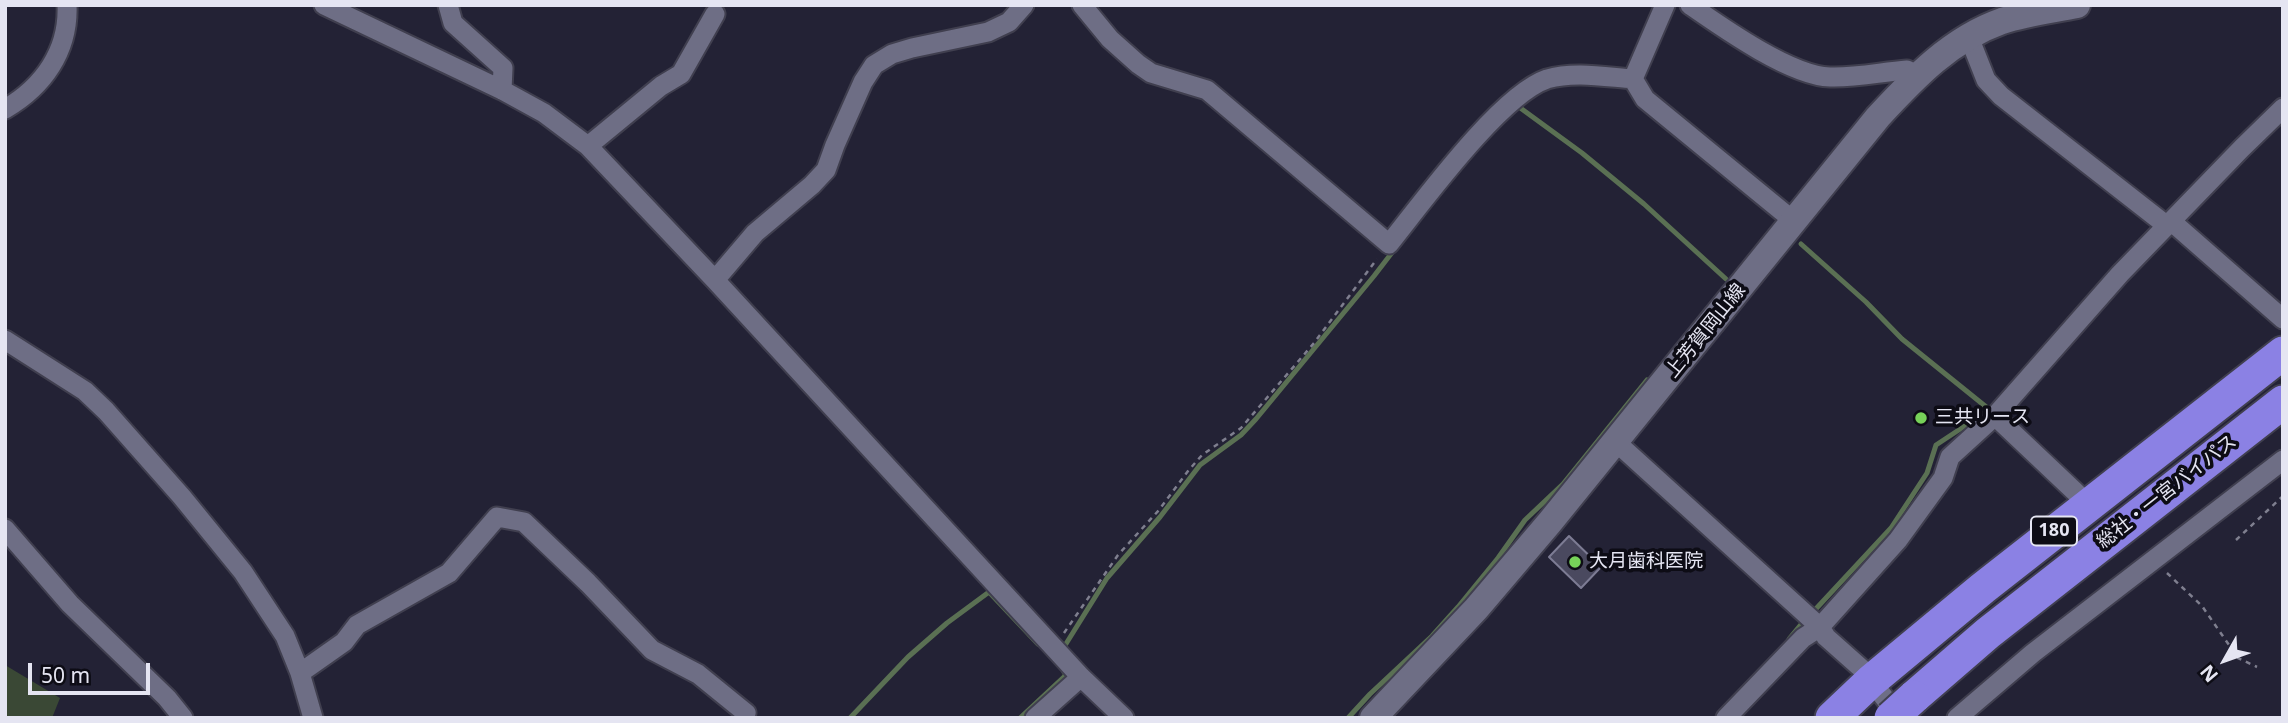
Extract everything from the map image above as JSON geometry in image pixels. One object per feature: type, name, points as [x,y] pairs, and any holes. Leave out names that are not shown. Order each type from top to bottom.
[{"type":"highway","name":"180","points":[[1832,718],[1871,681],[2088,504],[2283,353]]},
{"type":"highway","name":"総社・一宮バイパス","points":[[1906,712],[1998,625],[2283,402]]},
{"type":"highway","points":[[1906,712],[2016,634],[2283,427]]},
{"type":"main road","name":"上芳賀岡山線","points":[[1373,718],[1476,610],[1616,442],[1878,117],[1917,75],[1945,51],[2001,22],[2077,5]]},
{"type":"street","points":[[5,109],[40,82],[53,63],[64,39],[67,5]]},
{"type":"street","points":[[324,5],[502,90],[544,113],[588,146],[1081,677],[1124,718]]},
{"type":"street","points":[[448,5],[453,23],[503,68],[502,90]]},
{"type":"street","points":[[715,280],[755,233],[826,170],[863,82],[874,65],[892,54],[912,48],[988,32],[1009,22],[1024,5]]},
{"type":"street","points":[[1082,5],[1110,38],[1138,64],[1151,73],[1208,90],[1388,244],[1456,160],[1501,113],[1529,90],[1546,80],[1571,75],[1633,79]]},
{"type":"street","points":[[1633,79],[1665,5]]},
{"type":"street","points":[[1690,5],[1788,66],[1804,72],[1832,78],[1906,70],[1917,75]]},
{"type":"street","points":[[588,146],[661,86],[681,74],[715,13]]},
{"type":"street","points":[[1969,37],[1986,80],[2001,96],[2165,222],[2283,319]]},
{"type":"street","points":[[1633,79],[1645,99],[1795,222]]},
{"type":"street","points":[[1726,718],[1803,638],[1819,626],[1898,540],[1943,478],[1950,457],[1995,416],[2165,222],[2283,108]]},
{"type":"street","points":[[5,340],[85,390],[182,497],[243,572],[285,636],[300,673],[313,718]]},
{"type":"street","points":[[1995,416],[2088,504]]},
{"type":"street","points":[[1616,442],[1819,626],[1826,637],[1906,712]]},
{"type":"street","points":[[1958,718],[2033,653],[2283,460]]},
{"type":"street","points":[[300,673],[344,642],[357,625],[449,573],[497,517],[524,522],[588,583],[652,650],[698,674],[746,713],[744,718]]},
{"type":"street","points":[[5,529],[70,604],[167,698],[183,718]]},
{"type":"street","points":[[1035,718],[1081,677]]},
{"type":"path","points":[[1055,648],[1118,555],[1159,510],[1202,455],[1241,428],[1314,343],[1388,244]]},
{"type":"path","points":[[2236,540],[2283,496]]},
{"type":"path","points":[[2156,559],[2202,606],[2238,658],[2257,667]]},
{"type":"green space","points":[[5,665],[60,698],[52,718],[5,718]]},
{"type":"building","name":"大月歯科医院","points":[[1569,536],[1601,567],[1581,588],[1549,557]]},
{"type":"waterway","points":[[1517,108],[1582,153],[1644,204],[1726,279]]},
{"type":"waterway","points":[[1801,244],[1866,302],[1902,339],[1990,410]]},
{"type":"waterway","points":[[1064,647],[1107,578],[1160,517],[1200,465],[1241,435],[1256,419],[1394,250]]},
{"type":"waterway","points":[[1348,718],[1458,607],[1525,520],[1563,484],[1647,380]]},
{"type":"waterway","points":[[1813,612],[1891,528],[1927,473],[1936,445],[1986,412]]},
{"type":"waterway","points":[[850,718],[908,657],[947,623],[989,592],[1038,644]]},
{"type":"waterway","points":[[1789,639],[1803,622]]},
{"type":"waterway","points":[[1020,718],[1066,675],[1064,672]]},
{"type":"place","name":"三共リース","points":[[1921,418]]},
{"type":"place","name":"大月歯科医院","points":[[1575,562]]}]
